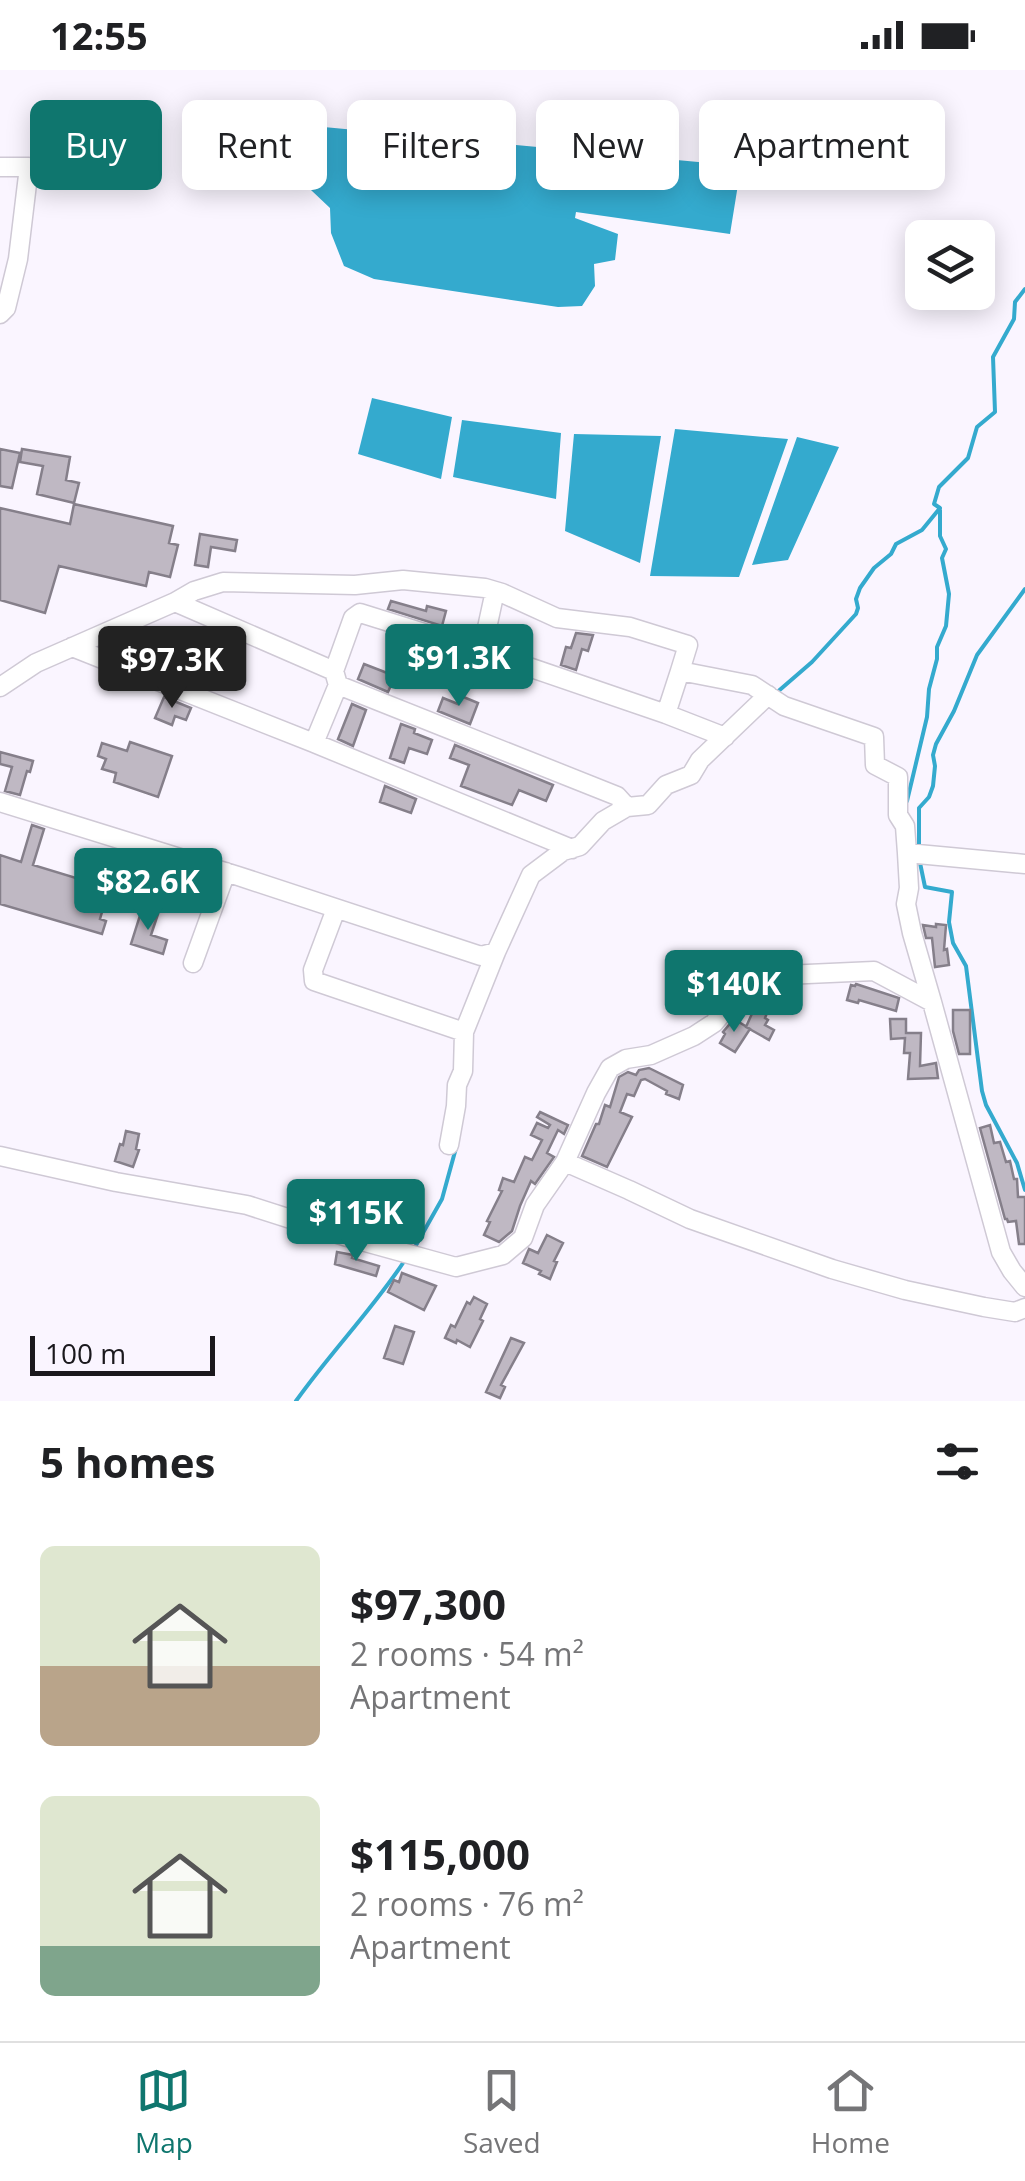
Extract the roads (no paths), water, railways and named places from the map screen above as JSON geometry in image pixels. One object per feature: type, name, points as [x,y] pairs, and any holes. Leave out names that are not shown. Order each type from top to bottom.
[{"type":"street","points":[[0,167],[29,167],[18,259],[6,308],[0,314]]},
{"type":"street","points":[[0,686],[36,663],[194,591],[224,582],[355,586],[403,580],[496,591],[557,618],[630,627],[688,644],[666,714]]},
{"type":"street","points":[[482,650],[496,591]]},
{"type":"street","points":[[175,602],[336,678],[617,796],[626,807]]},
{"type":"street","points":[[314,743],[353,618],[360,614],[482,650],[725,736]]},
{"type":"street","points":[[72,647],[572,849]]},
{"type":"street","points":[[680,671],[752,685],[784,706],[874,737],[875,765],[898,777],[898,815],[915,854],[906,904],[912,933],[1002,1252],[1025,1287]]},
{"type":"street","points":[[449,1145],[457,1085],[463,1071],[464,1032],[531,875],[563,851],[580,846],[604,820],[626,807],[648,805],[666,785],[692,775],[700,760],[768,696]]},
{"type":"street","points":[[0,802],[480,956],[496,952]]},
{"type":"street","points":[[915,854],[1025,864]]},
{"type":"street","points":[[194,964],[226,872]]},
{"type":"street","points":[[336,909],[312,970],[314,982],[464,1032]]},
{"type":"street","points":[[0,1156],[246,1205],[456,1267],[503,1255],[523,1238],[535,1205],[565,1162],[610,1068],[694,1036],[714,1023],[744,986],[763,976],[874,970],[932,1002]]},
{"type":"street","points":[[565,1162],[690,1219],[832,1269],[984,1307],[1014,1312],[1025,1308]]},
{"type":"water","points":[[327,127],[347,129],[347,190],[516,190],[516,145],[536,147],[536,190],[679,190],[679,160],[699,162],[699,190],[737,190],[730,234],[576,212],[575,218],[618,234],[615,260],[594,264],[595,286],[582,306],[558,307],[374,279],[344,266],[331,233],[330,208],[311,190],[327,190]]},
{"type":"water","points":[[372,398],[452,417],[441,479],[358,454]]},
{"type":"water","points":[[462,420],[561,433],[556,499],[453,477]]},
{"type":"water","points":[[675,429],[788,439],[739,577],[650,576]]},
{"type":"water","points":[[574,434],[661,436],[640,563],[565,531]]},
{"type":"water","points":[[797,437],[839,447],[788,560],[752,565]]},
{"type":"waterway","points":[[775,694],[812,662],[856,614],[860,588],[874,568],[891,554],[896,544],[922,530],[940,508],[934,504],[939,487],[968,458],[977,427],[995,412],[993,357],[1014,319],[1015,302],[1025,289]]},
{"type":"waterway","points":[[907,801],[927,717],[937,647],[946,626],[949,594],[942,558],[946,549],[940,536],[940,510]]},
{"type":"waterway","points":[[919,849],[919,808],[933,786],[936,744],[977,655],[1025,589]]},
{"type":"waterway","points":[[919,858],[925,887],[952,892],[949,922],[953,943],[966,966],[982,1091],[1017,1163],[1025,1190]]},
{"type":"waterway","points":[[415,1247],[442,1199],[456,1148]]},
{"type":"waterway","points":[[296,1401],[403,1263]]}]
